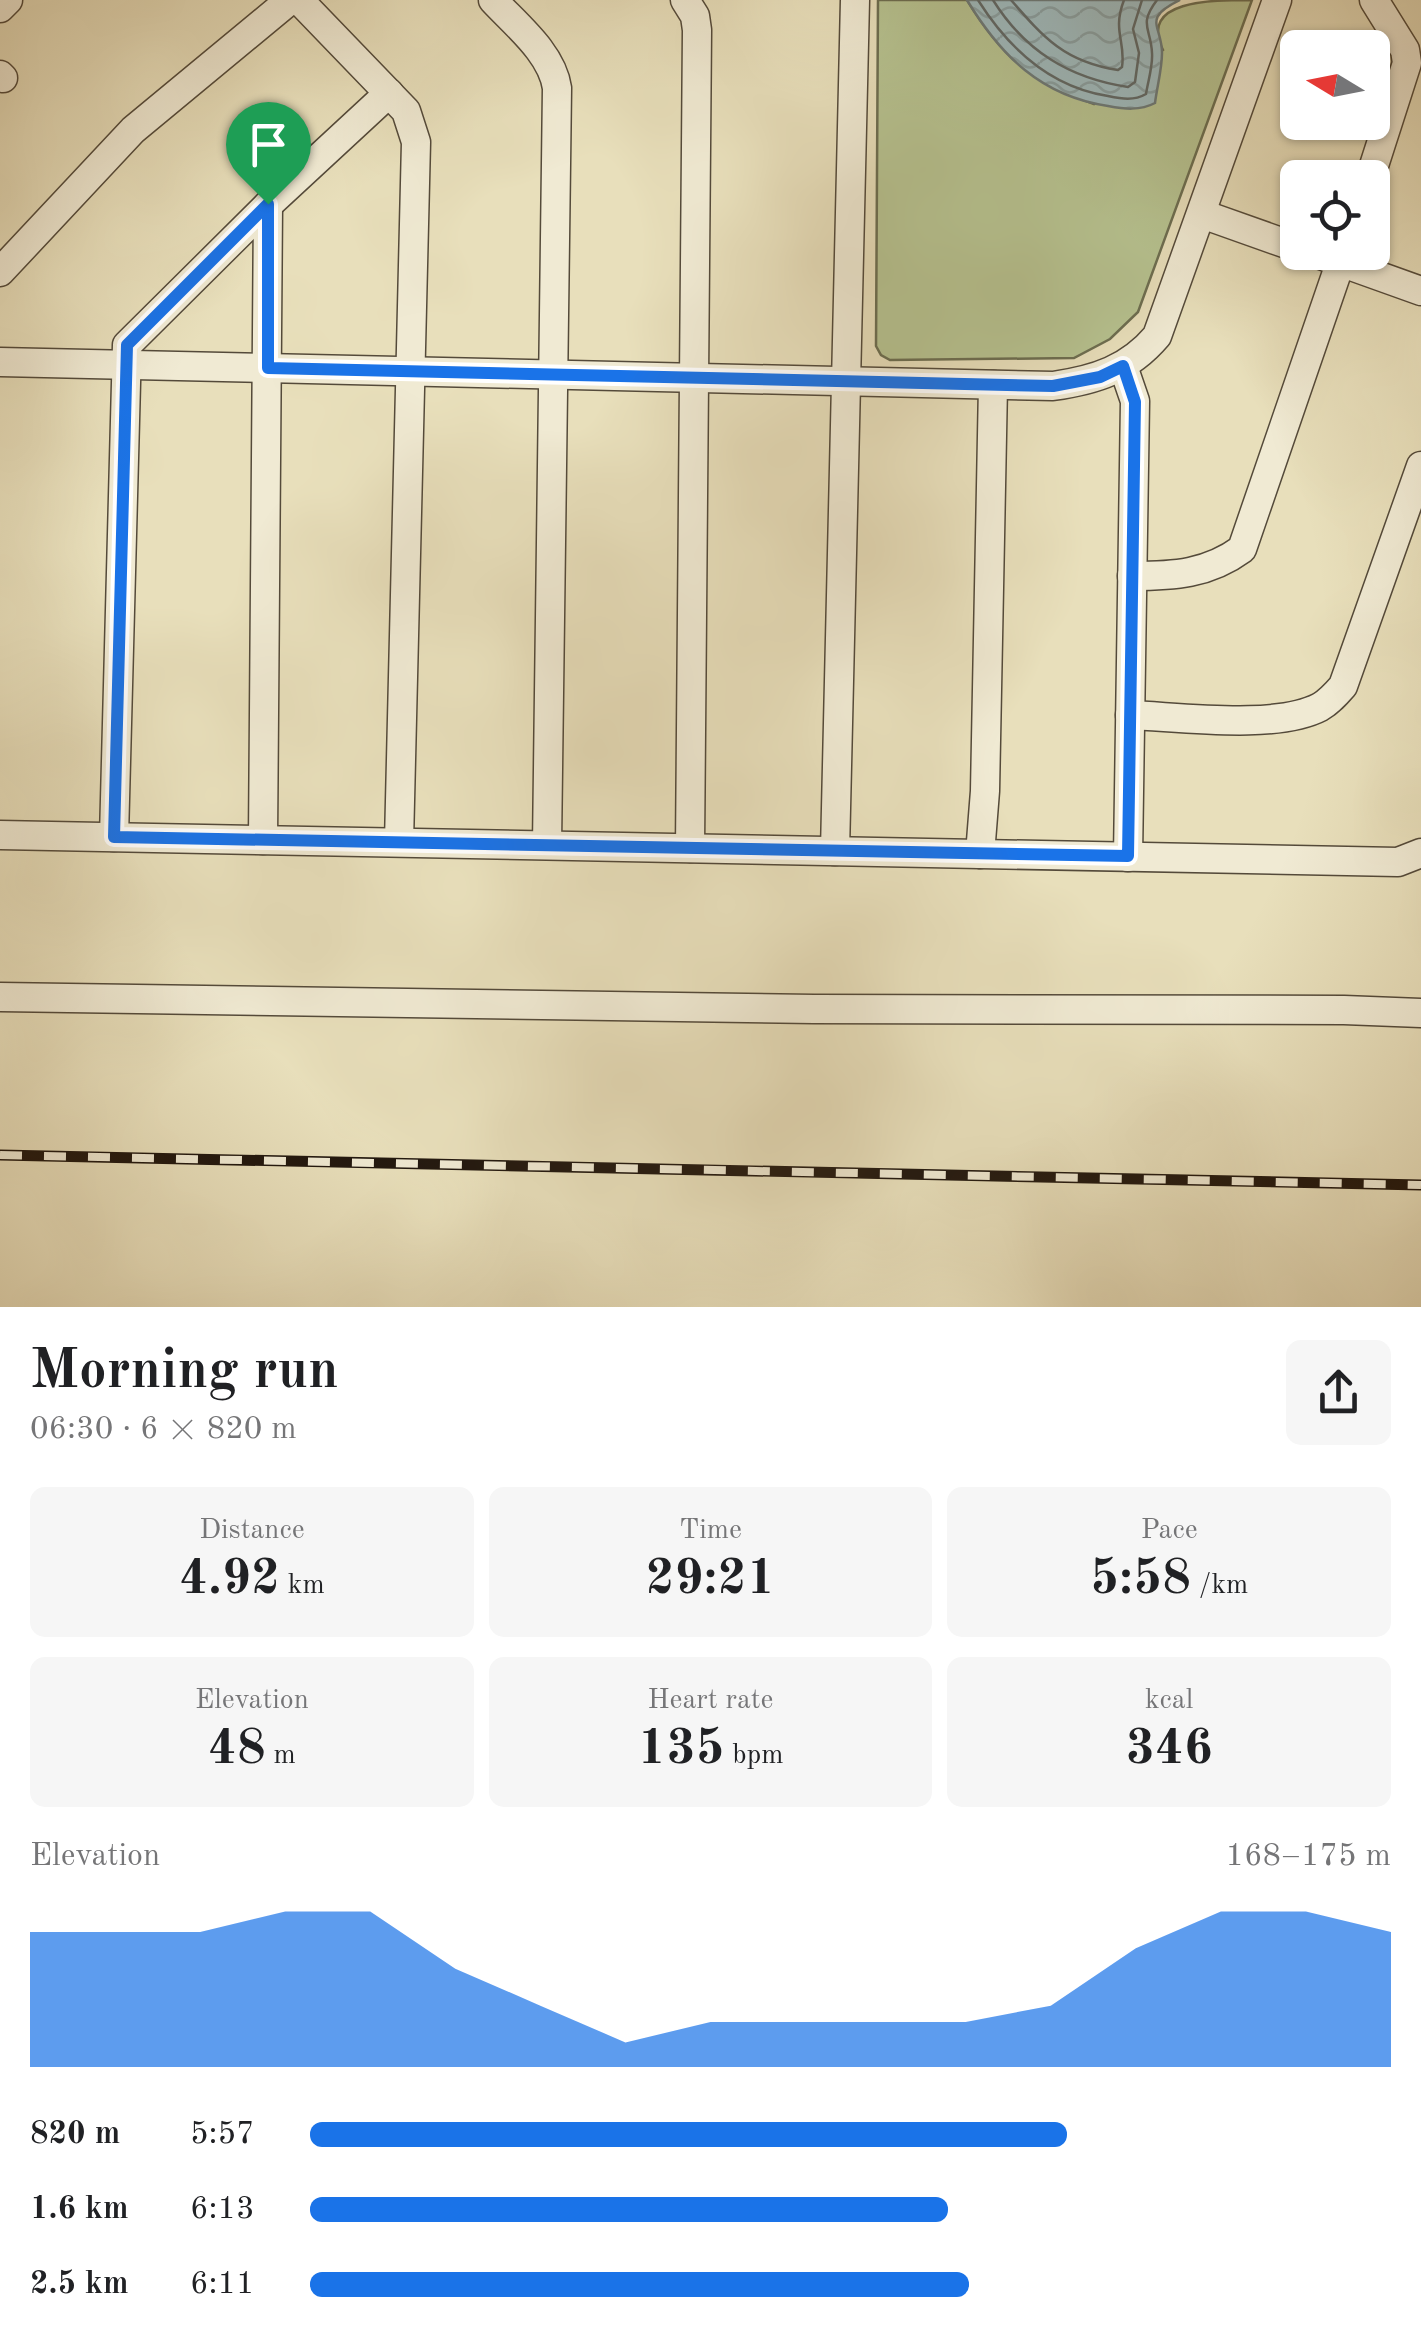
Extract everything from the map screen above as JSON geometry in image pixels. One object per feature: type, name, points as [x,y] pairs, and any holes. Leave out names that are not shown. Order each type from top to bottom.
[{"type":"street","points":[[0,8],[8,0]]},
{"type":"street","points":[[0,272],[133,130],[290,0]]},
{"type":"street","points":[[299,0],[406,112],[416,142],[398,842]]},
{"type":"street","points":[[493,0],[554,73],[558,115],[547,845]]},
{"type":"street","points":[[685,0],[695,16],[697,30],[690,848]]},
{"type":"street","points":[[834,851],[855,0]]},
{"type":"street","points":[[0,362],[1053,386],[1079,382],[1123,366],[1142,354],[1157,336],[1277,0]]},
{"type":"street","points":[[1374,0],[1400,40],[1407,63],[1376,160]]},
{"type":"street","points":[[114,837],[127,345],[268,204],[388,94]]},
{"type":"street","points":[[263,840],[268,204]]},
{"type":"street","points":[[1202,214],[1280,242]]},
{"type":"street","points":[[1132,576],[1210,568],[1242,548],[1338,270]]},
{"type":"street","points":[[1371,270],[1421,291]]},
{"type":"street","points":[[1123,366],[1135,402],[1128,856]]},
{"type":"street","points":[[980,854],[993,384]]},
{"type":"street","points":[[1130,715],[1278,718],[1320,708],[1333,698],[1344,686],[1421,466]]},
{"type":"street","points":[[0,834],[1398,862],[1421,853]]},
{"type":"street","points":[[0,997],[1421,1013]]},
{"type":"green space","points":[[878,0],[967,0],[993,37],[1020,65],[1052,86],[1094,104],[1163,50],[1158,33],[1169,12],[1199,3],[1252,0],[1138,312],[1110,339],[1074,358],[890,360],[881,355],[876,346]]},
{"type":"water","points":[[967,0],[1180,0],[1157,18],[1162,53],[1155,103],[1138,108],[1108,106],[1084,101],[1043,83],[1009,56]]},
{"type":"railway","points":[[0,1155],[1421,1185]]},
{"type":"route","points":[[268,204],[268,368],[1053,386],[1100,377],[1123,366],[1135,402],[1128,856],[114,837],[127,345],[268,204]]}]
